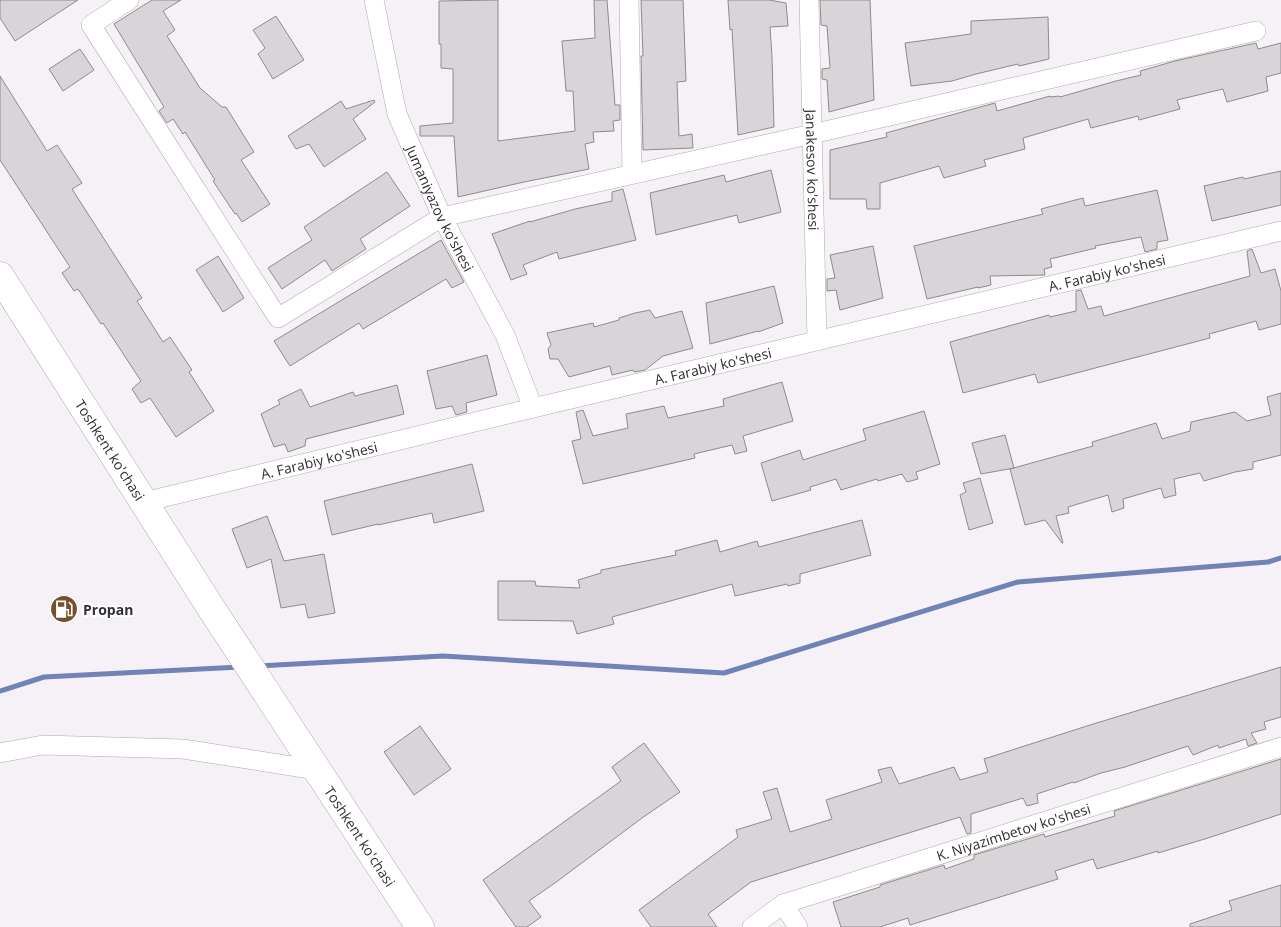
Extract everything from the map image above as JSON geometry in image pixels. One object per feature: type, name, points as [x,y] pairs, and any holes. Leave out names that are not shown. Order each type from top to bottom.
[{"type":"highway","name":"Toshkent ko'chasi","points":[[0,276],[221,623],[420,927]]},
{"type":"street","points":[[130,0],[91,25],[278,318],[442,217],[812,134],[1256,31]]},
{"type":"street","name":"Jumaniyazov ko'shesi","points":[[374,0],[398,114],[442,217],[505,335],[533,408]]},
{"type":"street","points":[[629,0],[632,174]]},
{"type":"street","name":"Janakesov ko'shesi","points":[[809,0],[817,341]]},
{"type":"street","name":"A. Farabiy ko'shesi","points":[[144,502],[1281,231]]},
{"type":"street","points":[[0,753],[43,745],[184,750],[317,770]]},
{"type":"street","name":"K. Niyazimbetov ko'shesi","points":[[752,927],[783,904],[1281,747]]},
{"type":"street","points":[[783,904],[798,927]]},
{"type":"building","points":[[0,0],[78,0],[15,41],[0,18]]},
{"type":"building","points":[[152,0],[181,0],[163,11],[175,30],[167,36],[200,88],[222,107],[226,107],[254,152],[241,160],[270,204],[242,222],[213,181],[215,180],[185,132],[183,134],[173,119],[167,123],[159,111],[164,107],[114,24]]},
{"type":"building","points":[[498,0],[498,141],[575,131],[573,91],[566,91],[562,41],[595,38],[594,0],[607,0],[615,105],[620,105],[620,120],[613,121],[614,131],[593,132],[594,142],[585,144],[589,169],[458,197],[454,136],[420,136],[420,126],[453,123],[453,69],[441,68],[439,1]]},
{"type":"building","points":[[641,0],[683,0],[686,81],[677,82],[679,136],[692,134],[693,148],[643,150]]},
{"type":"building","points":[[728,0],[769,0],[786,3],[788,26],[770,27],[774,127],[738,135],[732,29],[730,30]]},
{"type":"building","points":[[820,0],[870,0],[874,100],[829,112],[827,80],[822,79],[822,69],[830,68],[827,26],[821,25]]},
{"type":"building","points":[[276,16],[304,60],[273,79],[258,54],[265,48],[253,30]]},
{"type":"building","points":[[1048,17],[1049,59],[1019,66],[1018,64],[952,81],[911,86],[905,43],[971,34],[971,21]]},
{"type":"building","points":[[1256,43],[1258,49],[1281,43],[1281,73],[1266,77],[1268,91],[1227,102],[1223,89],[1177,100],[1180,109],[1139,120],[1138,116],[1091,128],[1088,119],[1023,138],[1025,149],[984,160],[986,166],[944,178],[939,166],[880,183],[880,209],[867,209],[866,199],[830,199],[830,150],[887,137],[886,133],[995,103],[997,111],[1050,96],[1060,97],[1141,75],[1140,71],[1175,61]]},
{"type":"building","points":[[80,49],[94,70],[63,91],[49,69]]},
{"type":"building","points":[[0,76],[47,151],[57,145],[82,183],[72,189],[142,298],[137,301],[163,342],[170,337],[192,370],[189,372],[214,411],[176,437],[150,398],[141,403],[132,389],[141,381],[103,323],[101,324],[78,289],[74,291],[62,273],[70,267],[0,160]]},
{"type":"building","points":[[374,100],[375,102],[353,119],[366,139],[324,167],[309,144],[296,149],[288,136],[341,101],[346,109]]},
{"type":"building","points":[[771,170],[781,212],[739,223],[737,215],[656,235],[650,193],[724,175],[726,182]]},
{"type":"building","points":[[1281,171],[1281,205],[1212,221],[1204,186]]},
{"type":"building","points":[[387,172],[410,206],[360,239],[366,249],[332,271],[325,260],[282,289],[268,268],[312,240],[304,227]]},
{"type":"building","points":[[623,189],[636,240],[559,259],[557,252],[523,265],[527,274],[511,280],[492,234],[530,221],[612,201],[612,192]]},
{"type":"building","points":[[1157,190],[1168,240],[1157,242],[1157,249],[1145,252],[1141,237],[1095,246],[1096,248],[1050,259],[1052,267],[1044,269],[1045,275],[990,276],[991,285],[927,299],[914,246],[1043,214],[1041,209],[1083,198],[1085,206]]},
{"type":"building","points":[[441,240],[464,282],[452,288],[446,279],[363,329],[359,323],[290,366],[274,341]]},
{"type":"building","points":[[873,246],[883,298],[840,310],[836,290],[827,291],[827,279],[835,278],[830,255]]},
{"type":"building","points":[[1252,249],[1261,273],[1275,269],[1281,291],[1281,324],[1259,330],[1256,321],[1209,334],[1210,338],[1038,383],[1035,374],[963,393],[950,342],[1049,315],[1050,317],[1076,311],[1076,291],[1081,290],[1088,309],[1101,306],[1104,316],[1250,276],[1247,251]]},
{"type":"building","points":[[218,256],[244,298],[223,312],[196,270]]},
{"type":"building","points":[[774,286],[783,323],[758,332],[710,344],[706,303]]},
{"type":"building","points":[[650,310],[655,318],[682,311],[693,348],[663,356],[645,370],[634,372],[633,370],[612,375],[610,366],[569,377],[558,359],[550,359],[548,349],[551,345],[547,333],[593,323],[594,327]]},
{"type":"building","points":[[487,355],[497,395],[466,403],[467,412],[456,415],[452,406],[436,409],[427,371]]},
{"type":"building","points":[[782,382],[793,421],[743,436],[747,451],[735,454],[732,445],[694,454],[695,458],[583,484],[572,441],[581,439],[576,412],[583,410],[593,436],[628,428],[626,414],[664,406],[668,418],[724,406],[723,399]]},
{"type":"building","points":[[397,385],[404,414],[306,439],[305,446],[288,452],[285,444],[274,447],[261,414],[280,404],[278,400],[301,389],[310,407],[353,392],[355,396]]},
{"type":"building","points":[[1281,393],[1281,455],[1253,462],[1253,469],[1204,481],[1200,473],[1174,479],[1176,495],[1164,498],[1161,488],[1123,499],[1124,508],[1112,512],[1108,495],[1068,507],[1069,513],[1056,516],[1063,543],[1045,520],[1025,525],[1010,469],[1093,446],[1092,442],[1156,423],[1162,439],[1190,431],[1191,422],[1235,412],[1247,421],[1271,415],[1267,397]]},
{"type":"building","points":[[924,411],[940,464],[916,472],[918,479],[907,482],[902,474],[878,481],[877,479],[841,490],[836,479],[810,487],[811,490],[772,501],[761,463],[800,450],[803,460],[866,440],[863,429]]},
{"type":"building","points":[[1005,435],[1014,468],[981,474],[972,443]]},
{"type":"building","points":[[472,464],[484,511],[434,523],[432,513],[332,535],[324,501]]},
{"type":"building","points":[[980,478],[993,523],[969,530],[960,495],[966,492],[963,483]]},
{"type":"building","points":[[267,516],[284,561],[324,554],[335,613],[308,618],[305,604],[281,608],[271,559],[247,568],[232,529]]},
{"type":"building","points":[[862,520],[871,555],[800,574],[800,583],[788,586],[787,584],[735,596],[732,584],[612,617],[614,624],[577,634],[573,621],[498,620],[498,581],[535,581],[536,586],[580,588],[578,580],[601,573],[601,570],[676,555],[675,551],[717,540],[720,552],[757,541],[759,547]]},
{"type":"building","points":[[1281,667],[1281,717],[1264,722],[1266,729],[1251,733],[1257,743],[1248,746],[1246,739],[1219,748],[1218,745],[1193,755],[1188,746],[1037,794],[1038,803],[1027,806],[1023,798],[971,814],[971,833],[967,834],[960,817],[751,882],[708,914],[717,927],[651,927],[639,910],[738,837],[736,830],[772,819],[763,792],[777,788],[790,832],[832,819],[826,800],[882,782],[878,770],[891,767],[899,784],[954,767],[960,780],[988,772],[984,759]]},
{"type":"building","points":[[420,726],[451,769],[414,795],[384,752]]},
{"type":"building","points":[[644,743],[680,792],[529,901],[541,917],[527,927],[516,927],[483,880],[621,781],[612,767]]},
{"type":"building","points":[[1281,759],[1281,814],[1158,853],[1158,851],[1097,869],[1093,859],[1055,871],[1058,879],[910,925],[908,918],[880,927],[841,927],[833,902],[944,865],[945,869],[974,859],[974,855],[1044,834],[1045,837],[1115,816],[1114,811]]},
{"type":"building","points":[[1281,885],[1281,927],[1190,927],[1190,924],[1232,910],[1229,901]]},
{"type":"waterway","points":[[258,666],[443,656],[724,673],[1018,582],[1268,562],[1281,558]]},
{"type":"waterway","points":[[0,691],[44,677],[240,667]]},
{"type":"place","name":"Propan","points":[[64,609]]}]
